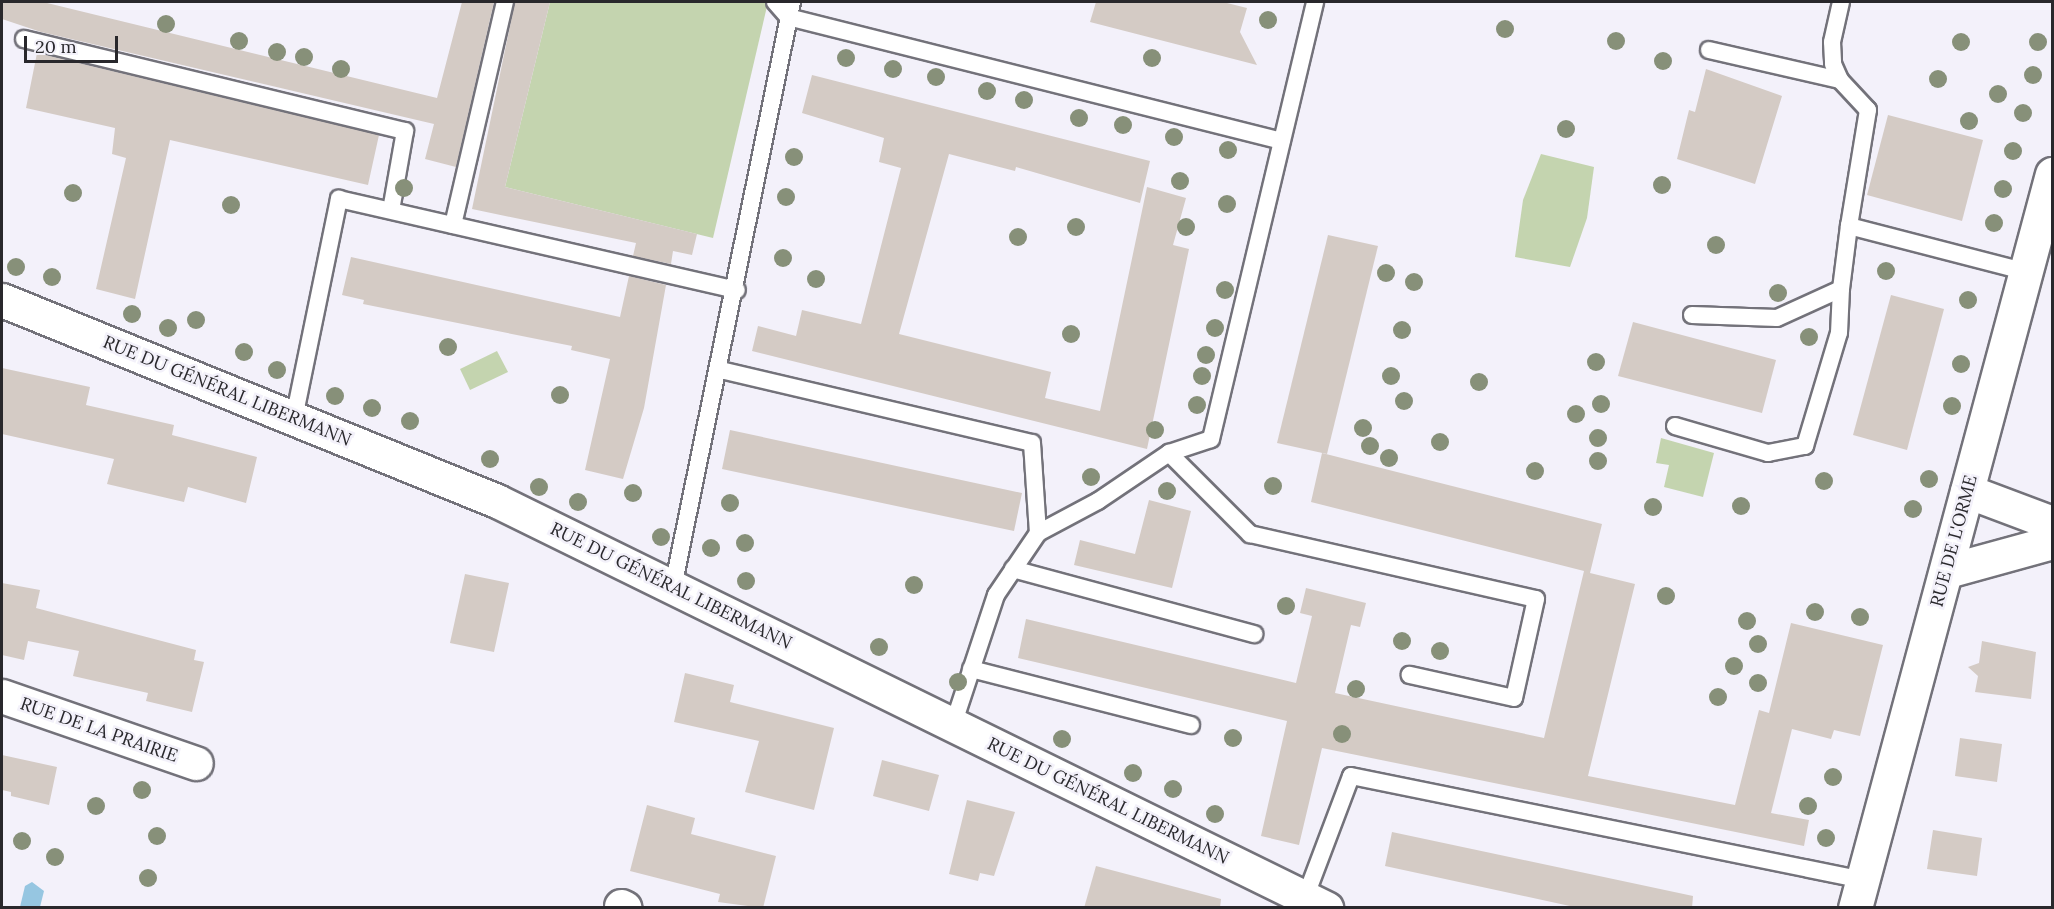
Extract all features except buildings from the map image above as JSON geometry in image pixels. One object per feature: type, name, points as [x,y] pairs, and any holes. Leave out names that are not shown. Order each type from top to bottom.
[{"type":"street","name":"RUE DE L'ORME","points":[[1859,894],[2052,174]]},
{"type":"street","name":"RUE DU GÉNÉRAL LIBERMANN","points":[[2,300],[497,501],[1315,903]]},
{"type":"street","points":[[1967,491],[2052,523]]},
{"type":"street","points":[[1947,571],[2052,542]]},
{"type":"street","name":"RUE DE LA PRAIRIE","points":[[2,696],[196,763]]},
{"type":"lane","points":[[453,225],[505,2]]},
{"type":"lane","points":[[775,2],[790,9],[1282,141]]},
{"type":"lane","points":[[953,725],[996,595],[1038,532],[1098,501],[1169,453],[1211,439],[1315,2]]},
{"type":"lane","points":[[1675,426],[1768,453],[1805,446],[1839,333],[1841,289],[1849,226],[1868,110],[1840,80],[1833,64],[1832,42],[1841,2]]},
{"type":"lane","points":[[673,587],[721,370],[790,9]]},
{"type":"lane","points":[[24,39],[405,131],[391,210]]},
{"type":"lane","points":[[1709,50],[1840,80]]},
{"type":"lane","points":[[294,418],[339,199],[736,290]]},
{"type":"lane","points":[[1849,226],[2027,272]]},
{"type":"lane","points":[[1692,315],[1777,318],[1841,289]]},
{"type":"lane","points":[[721,370],[1032,443],[1038,532]]},
{"type":"lane","points":[[1169,453],[1250,534],[1536,599],[1514,698],[1410,675]]},
{"type":"lane","points":[[1013,569],[1254,634]]},
{"type":"lane","points":[[971,669],[1191,725]]},
{"type":"lane","points":[[1315,903],[1351,776],[1859,894]]},
{"type":"green space","points":[[550,2],[768,2],[713,238],[505,187]]},
{"type":"green space","points":[[1541,154],[1594,167],[1587,218],[1570,267],[1515,257],[1523,200]]},
{"type":"green space","points":[[497,351],[508,372],[470,390],[460,369]]},
{"type":"green space","points":[[1661,438],[1714,453],[1703,497],[1664,487],[1669,465],[1656,463]]},
{"type":"water","points":[[32,882],[44,891],[40,907],[20,907],[25,886]]}]
